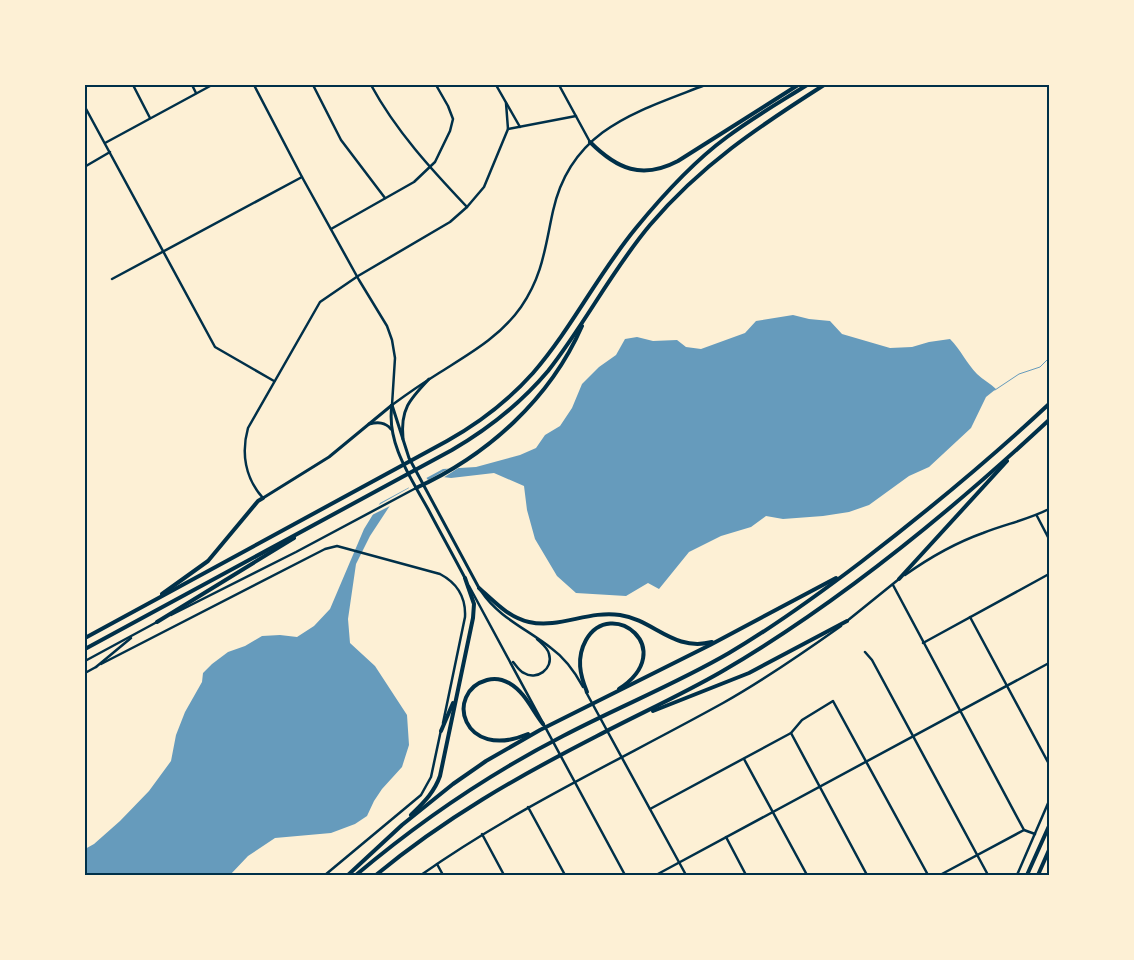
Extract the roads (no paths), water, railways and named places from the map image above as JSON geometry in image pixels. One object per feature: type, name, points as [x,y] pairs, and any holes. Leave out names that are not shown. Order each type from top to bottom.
[{"type":"main road","points":[[590,142],[607,158],[620,166],[640,170],[657,170],[678,161],[798,85]]},
{"type":"main road","points":[[85,638],[447,441],[488,415],[516,391],[540,364],[620,248],[668,191],[700,159],[728,136],[807,85]]},
{"type":"main road","points":[[85,649],[462,444],[504,415],[548,371],[635,244],[683,189],[722,154],[751,132],[824,85]]},
{"type":"main road","points":[[416,488],[456,467],[477,453],[517,419],[552,377],[575,341],[587,314]]},
{"type":"main road","points":[[404,447],[402,425],[406,408],[412,398],[429,379]]},
{"type":"main road","points":[[356,875],[415,828],[490,777],[561,736],[672,684],[722,657],[771,627],[851,570],[941,499],[1049,404]]},
{"type":"main road","points":[[141,608],[208,561],[258,501],[329,457],[392,405]]},
{"type":"main road","points":[[392,405],[392,432]]},
{"type":"main road","points":[[392,405],[404,447],[479,588],[505,611],[529,622],[548,623],[597,614],[612,614],[637,620],[680,642],[698,645],[719,640]]},
{"type":"main road","points":[[376,875],[428,834],[469,807],[540,766],[708,679],[791,627],[891,554],[961,498],[1049,420]]},
{"type":"main road","points":[[348,875],[402,825],[436,786],[473,615],[473,601],[465,578],[416,488],[398,450],[392,432],[384,423],[369,424]]},
{"type":"main road","points":[[899,579],[1017,450]]},
{"type":"main road","points":[[157,622],[344,509]]},
{"type":"main road","points":[[402,825],[469,772],[540,730],[719,640],[851,570]]},
{"type":"main road","points":[[627,720],[749,673],[848,621]]},
{"type":"main road","points":[[586,692],[580,674],[584,644],[596,629],[606,624],[617,624],[628,627],[637,635],[643,647],[644,658],[640,669],[634,677],[608,695]]},
{"type":"main road","points":[[540,730],[507,741],[494,741],[482,737],[474,732],[466,722],[464,710],[467,697],[472,689],[483,681],[494,679],[506,681],[526,698],[543,724]]},
{"type":"main road","points":[[441,731],[458,691]]},
{"type":"main road","points":[[1028,875],[1049,826]]},
{"type":"main road","points":[[1038,875],[1049,850]]},
{"type":"main road","points":[[1040,870],[1049,856]]},
{"type":"street","points":[[133,85],[150,118]]},
{"type":"street","points":[[192,85],[196,93]]},
{"type":"street","points":[[105,143],[212,85]]},
{"type":"street","points":[[254,85],[302,177],[383,318],[392,340],[395,365],[392,405]]},
{"type":"street","points":[[313,85],[341,140],[385,198]]},
{"type":"street","points":[[371,85],[395,124],[431,168],[467,207]]},
{"type":"street","points":[[331,229],[414,182],[436,162],[450,131],[453,119],[436,85]]},
{"type":"street","points":[[496,85],[520,127]]},
{"type":"street","points":[[559,85],[590,142]]},
{"type":"street","points":[[392,405],[484,344],[506,324],[522,305],[542,265],[558,192],[568,171],[590,142],[616,122],[634,113],[705,85]]},
{"type":"street","points":[[263,498],[248,474],[244,458],[244,441],[248,428],[320,302],[358,276],[450,222],[467,207],[484,187],[508,129],[506,103]]},
{"type":"street","points":[[85,107],[215,346],[274,381]]},
{"type":"street","points":[[508,129],[576,116]]},
{"type":"street","points":[[86,166],[110,152]]},
{"type":"street","points":[[112,279],[302,177]]},
{"type":"street","points":[[85,661],[416,488]]},
{"type":"street","points":[[421,875],[482,834],[528,807],[725,702],[793,660],[848,621],[899,579],[924,562],[961,542],[1003,525],[1036,516],[1049,509]]},
{"type":"street","points":[[1036,516],[1049,539]]},
{"type":"street","points":[[85,673],[325,549],[337,546],[444,576],[456,586],[463,600],[465,611],[464,624],[431,777],[421,795],[325,875]]},
{"type":"street","points":[[923,642],[1049,574]]},
{"type":"street","points":[[465,578],[625,875]]},
{"type":"street","points":[[893,585],[1024,830],[1035,834]]},
{"type":"street","points":[[479,588],[498,612],[550,646],[573,670],[686,875]]},
{"type":"street","points":[[970,617],[1049,764]]},
{"type":"street","points":[[96,667],[139,632]]},
{"type":"street","points":[[508,657],[526,674],[535,676],[544,671],[550,662],[550,655],[544,646],[531,634]]},
{"type":"street","points":[[865,652],[872,660],[988,875]]},
{"type":"street","points":[[656,875],[1049,663]]},
{"type":"street","points":[[650,810],[791,733],[802,720],[833,701],[928,875]]},
{"type":"street","points":[[791,733],[867,875]]},
{"type":"street","points":[[744,759],[807,875]]},
{"type":"street","points":[[1017,875],[1049,801]]},
{"type":"street","points":[[528,807],[565,875]]},
{"type":"street","points":[[940,875],[1024,830]]},
{"type":"street","points":[[482,834],[504,875]]},
{"type":"street","points":[[726,837],[746,875]]},
{"type":"street","points":[[437,864],[443,875]]},
{"type":"water","points":[[793,315],[830,321],[842,334],[890,348],[912,347],[950,339],[977,374],[996,389],[986,397],[971,428],[929,467],[909,476],[869,505],[849,512],[823,516],[783,519],[766,516],[751,527],[721,536],[689,552],[659,589],[648,583],[626,596],[576,593],[557,576],[535,539],[527,510],[524,486],[494,473],[451,478],[443,477],[391,504],[370,536],[356,564],[348,619],[350,643],[375,666],[407,715],[409,745],[402,767],[382,789],[367,816],[355,824],[331,833],[275,838],[248,856],[230,875],[85,875],[85,849],[94,844],[120,821],[149,791],[171,761],[176,735],[185,712],[202,682],[203,673],[228,652],[245,646],[262,636],[280,635],[297,637],[314,626],[330,609],[364,529],[380,503],[443,469],[476,467],[520,455],[536,448],[545,435],[560,426],[572,408],[582,384],[599,367],[616,355],[625,339],[637,337],[653,341],[677,340],[686,347],[701,349],[745,333],[756,321]]},
{"type":"waterway","points":[[995,390],[1019,374],[1040,367],[1049,358]]}]
